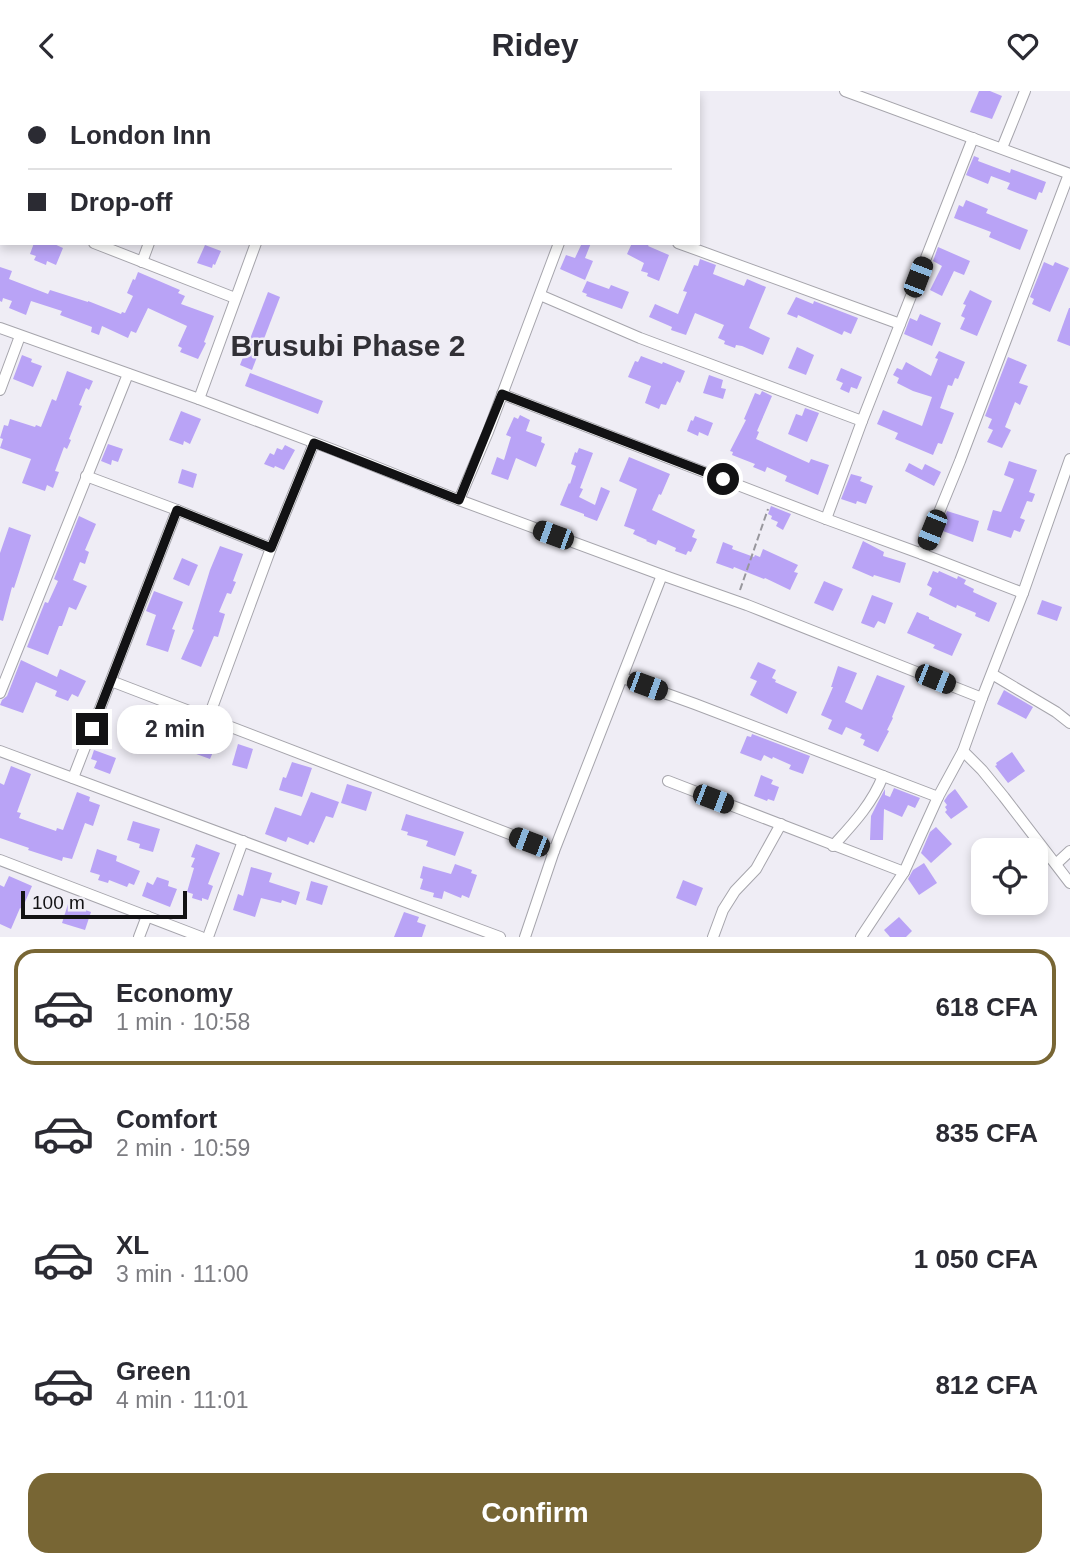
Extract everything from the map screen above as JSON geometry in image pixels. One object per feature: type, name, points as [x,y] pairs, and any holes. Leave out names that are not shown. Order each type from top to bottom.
[{"type":"street","points":[[845,91],[1070,174],[922,554]]},
{"type":"street","points":[[1002,148],[1025,91]]},
{"type":"street","points":[[827,519],[862,421],[973,138]]},
{"type":"street","points":[[98,245],[235,297]]},
{"type":"street","points":[[142,262],[148,245]]},
{"type":"street","points":[[199,399],[255,245]]},
{"type":"street","points":[[459,500],[558,245]]},
{"type":"street","points":[[683,245],[900,324]]},
{"type":"street","points":[[540,295],[640,338],[862,421]]},
{"type":"street","points":[[0,328],[199,399],[459,500],[736,601],[982,698]]},
{"type":"street","points":[[0,390],[20,336]]},
{"type":"street","points":[[0,693],[4,673],[128,375]]},
{"type":"street","points":[[502,394],[1023,593]]},
{"type":"street","points":[[208,719],[271,548],[314,443]]},
{"type":"street","points":[[861,937],[904,872],[937,797],[963,751],[1070,459]]},
{"type":"street","points":[[86,476],[271,548]]},
{"type":"street","points":[[72,778],[177,510]]},
{"type":"street","points":[[525,937],[554,851],[662,575]]},
{"type":"street","points":[[992,674],[1070,723]]},
{"type":"street","points":[[622,678],[937,797]]},
{"type":"street","points":[[111,681],[554,851]]},
{"type":"street","points":[[0,751],[500,937]]},
{"type":"street","points":[[963,751],[1004,797],[1070,883]]},
{"type":"street","points":[[833,846],[859,817],[878,790],[883,776]]},
{"type":"street","points":[[668,781],[904,872]]},
{"type":"street","points":[[713,937],[723,910],[735,891],[756,869],[781,824]]},
{"type":"street","points":[[208,937],[243,841]]},
{"type":"street","points":[[1056,864],[1070,851]]},
{"type":"street","points":[[0,860],[201,937]]},
{"type":"street","points":[[139,937],[147,916]]},
{"type":"path","points":[[736,601],[772,498]]},
{"type":"building","points":[[979,91],[990,91],[1002,96],[992,119],[970,112]]},
{"type":"building","points":[[974,156],[979,158],[978,161],[1010,173],[1011,169],[1046,182],[1042,193],[1039,192],[1036,200],[1007,189],[1010,183],[991,176],[988,184],[966,175]]},
{"type":"building","points":[[966,200],[988,209],[986,213],[1028,230],[1020,250],[989,237],[991,232],[954,218],[959,205],[963,207]]},
{"type":"building","points":[[33,245],[56,245],[63,248],[56,265],[47,261],[46,265],[34,260],[36,256],[30,254]]},
{"type":"building","points":[[205,245],[221,251],[212,268],[197,263]]},
{"type":"building","points":[[581,245],[590,245],[585,258],[593,261],[585,280],[560,269],[566,255],[575,258]]},
{"type":"building","points":[[631,245],[649,245],[669,255],[659,281],[641,271],[644,263],[627,254]]},
{"type":"building","points":[[938,247],[970,261],[964,275],[954,271],[942,296],[930,290],[942,266],[933,261]]},
{"type":"building","points":[[700,259],[716,265],[713,274],[744,286],[747,279],[766,287],[749,328],[770,338],[763,355],[742,346],[736,345],[735,348],[724,344],[725,341],[718,338],[724,325],[695,313],[686,335],[649,317],[655,304],[678,314],[687,292],[683,291],[694,265],[698,266]]},
{"type":"building","points":[[1044,262],[1053,266],[1055,262],[1069,268],[1050,312],[1032,304],[1034,299],[1030,297]]},
{"type":"building","points":[[0,267],[12,271],[9,279],[48,294],[50,290],[121,314],[125,313],[133,296],[127,293],[138,272],[180,290],[178,293],[185,296],[181,304],[214,316],[204,342],[206,343],[198,359],[180,352],[182,348],[178,346],[187,326],[148,308],[136,333],[131,331],[128,338],[102,326],[99,335],[91,332],[92,327],[60,315],[62,311],[31,301],[26,315],[9,308],[12,301],[3,298],[2,302],[0,301]]},
{"type":"building","points":[[587,281],[609,289],[611,285],[629,292],[622,309],[586,296],[587,294],[582,292]]},
{"type":"building","points":[[970,290],[992,301],[977,336],[960,329],[965,318],[961,316],[966,305],[963,304]]},
{"type":"building","points":[[268,292],[280,297],[252,370],[240,365]]},
{"type":"building","points":[[796,297],[858,318],[851,334],[844,331],[842,335],[798,315],[797,318],[787,314]]},
{"type":"building","points":[[1070,308],[1070,346],[1057,341]]},
{"type":"building","points":[[920,314],[941,323],[932,346],[904,334],[910,318],[917,321]]},
{"type":"building","points":[[797,347],[814,355],[806,375],[788,368]]},
{"type":"building","points":[[939,351],[965,362],[958,379],[955,378],[952,386],[948,385],[940,408],[954,413],[942,444],[938,443],[933,455],[895,439],[898,433],[877,424],[883,410],[922,426],[932,397],[897,383],[899,378],[893,375],[897,368],[902,370],[906,362],[931,376]]},
{"type":"building","points":[[22,355],[42,366],[33,387],[13,379]]},
{"type":"building","points":[[641,356],[685,371],[680,383],[677,381],[666,405],[661,404],[659,409],[645,403],[651,386],[628,377],[635,361],[638,362]]},
{"type":"building","points":[[1008,357],[1027,365],[1019,383],[1028,386],[1020,405],[1015,402],[1005,427],[1011,430],[1002,448],[987,442],[993,430],[988,428],[992,419],[985,416]]},
{"type":"building","points":[[841,368],[862,377],[857,389],[851,387],[849,393],[840,389],[843,383],[836,380]]},
{"type":"building","points":[[67,371],[93,381],[89,390],[86,388],[79,405],[82,406],[69,439],[71,440],[67,449],[64,447],[55,471],[59,472],[53,488],[47,485],[45,491],[22,483],[31,459],[0,448],[3,439],[0,438],[4,425],[8,426],[10,419],[41,427],[52,399],[56,401]]},
{"type":"building","points":[[250,373],[323,401],[318,414],[245,386]]},
{"type":"building","points":[[709,375],[723,380],[721,388],[726,389],[723,399],[703,393]]},
{"type":"building","points":[[762,391],[772,396],[756,439],[809,463],[811,459],[829,465],[818,495],[785,481],[787,476],[767,467],[765,472],[753,467],[755,464],[732,455],[733,452],[730,451],[746,420],[744,419],[755,393],[760,395]]},
{"type":"building","points":[[805,408],[819,413],[807,442],[788,434],[796,414],[802,416]]},
{"type":"building","points":[[181,411],[201,419],[190,444],[184,441],[183,445],[169,440]]},
{"type":"building","points":[[520,415],[530,420],[526,431],[542,437],[541,442],[545,444],[536,467],[516,458],[508,480],[491,474],[497,457],[504,460],[511,437],[506,435],[514,417],[518,419]]},
{"type":"building","points":[[695,416],[713,423],[708,436],[699,432],[698,436],[687,431]]},
{"type":"building","points":[[108,444],[123,449],[118,462],[112,460],[111,465],[101,461]]},
{"type":"building","points":[[285,445],[295,450],[284,470],[264,464],[270,453],[274,455],[277,448],[282,450]]},
{"type":"building","points":[[579,448],[593,453],[579,497],[595,505],[601,487],[610,491],[597,521],[560,505],[576,466],[571,464]]},
{"type":"building","points":[[629,457],[670,474],[652,510],[695,530],[692,537],[697,539],[691,552],[688,551],[686,555],[675,551],[676,548],[658,540],[656,545],[633,534],[635,530],[624,526],[637,489],[619,481]]},
{"type":"building","points":[[1009,461],[1037,470],[1029,492],[1035,494],[1032,502],[1027,501],[1020,518],[1025,520],[1020,532],[1014,530],[1011,538],[987,530],[993,510],[1001,512],[1014,479],[1004,475]]},
{"type":"building","points":[[909,463],[922,470],[925,464],[941,472],[934,486],[905,471]]},
{"type":"building","points":[[182,469],[197,474],[193,488],[178,483]]},
{"type":"building","points":[[851,474],[862,477],[860,481],[873,486],[866,504],[841,499]]},
{"type":"building","points":[[771,506],[791,514],[783,530],[776,526],[778,522],[768,514]]},
{"type":"building","points":[[947,511],[979,521],[973,542],[940,530]]},
{"type":"building","points":[[79,516],[96,524],[85,550],[89,552],[85,564],[80,562],[73,580],[87,586],[76,610],[69,607],[48,655],[27,647],[45,602],[48,603],[58,581],[54,579]]},
{"type":"building","points":[[9,527],[31,535],[3,621],[0,620],[0,553]]},
{"type":"building","points":[[863,541],[884,552],[883,556],[906,563],[900,583],[874,575],[873,577],[852,568]]},
{"type":"building","points":[[723,542],[733,546],[732,549],[754,557],[760,557],[763,549],[798,565],[794,572],[798,573],[790,590],[765,578],[716,563]]},
{"type":"building","points":[[220,546],[243,554],[233,581],[236,582],[231,594],[227,593],[219,612],[225,614],[218,637],[214,636],[201,667],[181,659],[194,630],[192,629],[210,570]]},
{"type":"building","points":[[182,558],[198,565],[189,586],[173,579]]},
{"type":"building","points":[[933,571],[966,580],[964,584],[974,589],[973,592],[997,603],[989,622],[975,616],[976,613],[957,605],[956,608],[929,595],[932,588],[927,585]]},
{"type":"building","points":[[824,581],[843,589],[833,611],[814,603]]},
{"type":"building","points":[[154,591],[183,602],[172,629],[175,630],[168,652],[146,645],[156,615],[146,611]]},
{"type":"building","points":[[872,595],[893,603],[885,624],[878,621],[874,628],[861,623]]},
{"type":"building","points":[[1042,600],[1062,607],[1057,621],[1037,614]]},
{"type":"building","points":[[917,612],[962,634],[952,656],[907,633]]},
{"type":"building","points":[[21,660],[57,677],[60,669],[86,681],[78,697],[72,694],[68,701],[55,696],[57,691],[36,682],[23,713],[0,705],[7,696]]},
{"type":"building","points":[[758,662],[776,670],[772,678],[775,682],[797,692],[787,714],[750,695],[757,681],[750,678]]},
{"type":"building","points":[[838,666],[857,673],[845,702],[862,710],[877,675],[905,686],[887,730],[889,731],[878,752],[863,745],[865,740],[860,738],[862,734],[846,727],[842,735],[828,729],[832,720],[821,715],[833,687]]},
{"type":"building","points":[[1004,690],[1033,707],[1026,719],[997,704]]},
{"type":"building","points":[[196,728],[216,735],[214,740],[221,742],[217,753],[213,752],[210,759],[188,751]]},
{"type":"building","points":[[752,734],[810,756],[803,774],[789,769],[791,765],[773,757],[772,759],[764,755],[761,761],[740,753],[747,736],[751,737]]},
{"type":"building","points":[[238,744],[253,749],[247,769],[232,765]]},
{"type":"building","points":[[94,750],[116,758],[110,774],[94,768],[97,761],[91,759]]},
{"type":"building","points":[[1012,752],[1025,771],[1008,783],[995,766]]},
{"type":"building","points":[[292,762],[312,768],[302,797],[279,790]]},
{"type":"building","points":[[11,766],[31,774],[17,812],[21,813],[19,818],[56,831],[57,828],[63,830],[77,792],[100,805],[93,826],[85,823],[72,859],[63,857],[62,861],[0,838],[0,783],[4,785]]},
{"type":"building","points":[[761,775],[773,780],[771,784],[779,787],[774,801],[754,796]]},
{"type":"building","points":[[347,784],[372,792],[366,811],[341,803]]},
{"type":"building","points":[[894,788],[920,798],[915,808],[908,805],[902,817],[884,809],[883,840],[870,840],[871,816],[885,789],[885,795],[890,797]]},
{"type":"building","points":[[955,789],[968,807],[951,819],[945,812],[947,805],[944,801]]},
{"type":"building","points":[[311,792],[339,802],[333,818],[326,816],[314,843],[310,841],[308,845],[288,837],[286,842],[265,834],[275,807],[301,816]]},
{"type":"building","points":[[406,814],[464,832],[455,856],[426,846],[428,841],[407,835],[408,832],[401,830]]},
{"type":"building","points":[[133,821],[160,829],[153,852],[139,848],[140,844],[127,840]]},
{"type":"building","points":[[936,827],[952,844],[931,863],[921,853],[930,832]]},
{"type":"building","points":[[196,844],[220,853],[208,884],[213,886],[208,900],[202,898],[202,901],[192,898],[193,894],[187,892],[194,868],[191,867],[195,858],[191,857]]},
{"type":"building","points":[[97,849],[117,856],[116,861],[140,871],[134,885],[129,883],[127,887],[109,880],[108,883],[98,880],[100,875],[90,872]]},
{"type":"building","points":[[924,863],[937,883],[919,895],[908,879],[913,870]]},
{"type":"building","points":[[455,864],[472,870],[471,873],[477,875],[469,898],[462,895],[461,898],[444,891],[442,899],[433,897],[434,893],[420,889],[423,866],[451,874]]},
{"type":"building","points":[[251,867],[272,873],[269,882],[300,892],[296,905],[282,900],[281,903],[261,898],[255,917],[233,910],[238,894],[243,896]]},
{"type":"building","points":[[9,876],[32,886],[11,929],[0,924],[0,885],[4,887]]},
{"type":"building","points":[[157,877],[169,881],[168,886],[177,889],[170,907],[142,896],[147,882],[153,885]]},
{"type":"building","points":[[683,880],[703,888],[696,906],[676,898]]},
{"type":"building","points":[[311,881],[328,886],[322,905],[306,900]]},
{"type":"building","points":[[68,904],[91,912],[85,930],[62,923]]},
{"type":"building","points":[[404,912],[419,917],[417,922],[426,925],[422,937],[394,937]]},
{"type":"building","points":[[899,917],[912,931],[906,937],[890,937],[884,930]]},
{"type":"district","name":"Brusubi Phase 2","points":[[348,345]]},
{"type":"route","points":[[92,729],[177,510],[271,548],[314,443],[459,500],[502,394],[723,479]]}]
